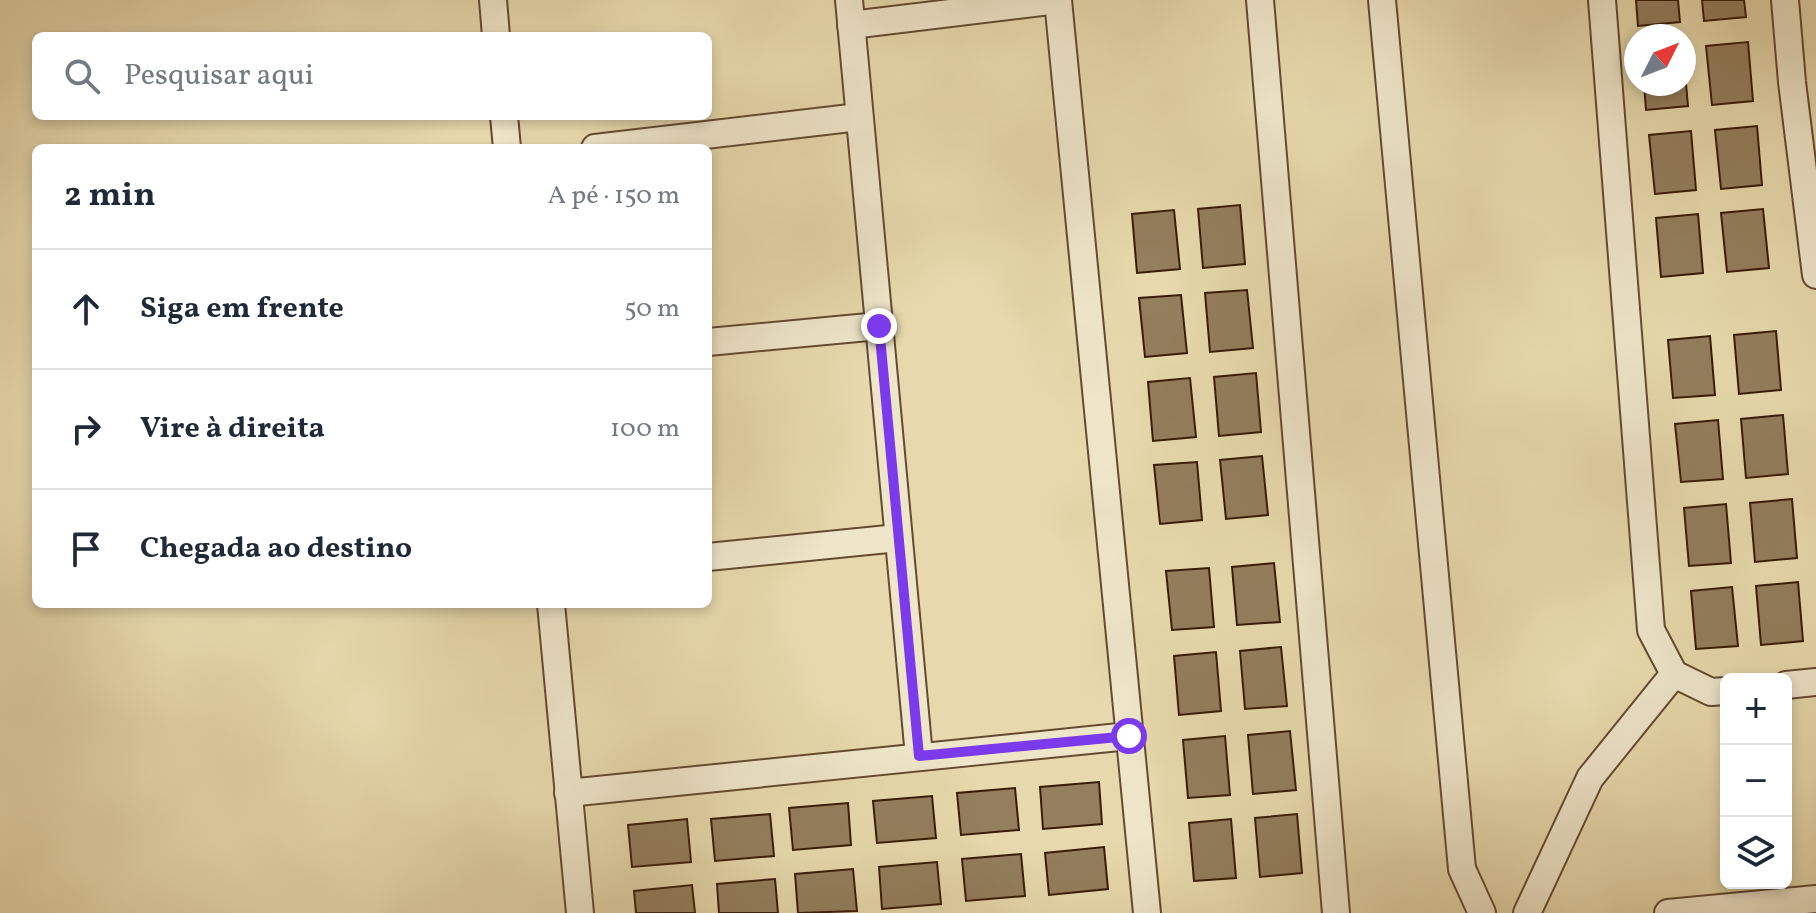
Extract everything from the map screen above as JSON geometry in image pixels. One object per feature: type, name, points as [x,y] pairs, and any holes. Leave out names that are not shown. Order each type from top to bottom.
[{"type":"street","points":[[493,0],[496,32]]},
{"type":"street","points":[[919,756],[850,13],[1058,0],[1147,913]]},
{"type":"street","points":[[1260,0],[1336,913]]},
{"type":"street","points":[[1382,0],[1462,869],[1482,913]]},
{"type":"street","points":[[1602,0],[1651,630],[1674,674],[1711,692],[1720,691]]},
{"type":"street","points":[[1785,0],[1804,81],[1816,275]]},
{"type":"street","points":[[629,144],[859,117]]},
{"type":"street","points":[[504,120],[507,144]]},
{"type":"street","points":[[712,342],[879,326]]},
{"type":"street","points":[[712,557],[898,538]]},
{"type":"street","points":[[551,608],[580,913]]},
{"type":"street","points":[[1527,913],[1590,778],[1674,674]]},
{"type":"street","points":[[1792,684],[1816,682]]},
{"type":"street","points":[[568,793],[1129,736]]},
{"type":"street","points":[[1668,913],[1816,899]]},
{"type":"building","points":[[1636,0],[1678,0],[1680,22],[1638,24]]},
{"type":"building","points":[[1702,0],[1744,0],[1746,17],[1704,21]]},
{"type":"building","points":[[1748,42],[1753,101],[1712,105],[1706,46]]},
{"type":"building","points":[[1645,96],[1687,96],[1688,106],[1646,110]]},
{"type":"building","points":[[1757,126],[1762,185],[1721,189],[1715,130]]},
{"type":"building","points":[[1691,131],[1696,190],[1655,194],[1649,135]]},
{"type":"building","points":[[1240,205],[1245,264],[1203,268],[1198,209]]},
{"type":"building","points":[[1763,209],[1769,268],[1727,272],[1721,213]]},
{"type":"building","points":[[1174,210],[1180,269],[1137,273],[1132,214]]},
{"type":"building","points":[[1698,214],[1703,273],[1661,277],[1656,218]]},
{"type":"building","points":[[1247,290],[1253,348],[1210,352],[1205,293]]},
{"type":"building","points":[[1181,295],[1187,353],[1145,357],[1139,298]]},
{"type":"building","points":[[1776,331],[1781,390],[1739,394],[1734,335]]},
{"type":"building","points":[[1710,336],[1715,395],[1673,398],[1668,340]]},
{"type":"building","points":[[1256,373],[1261,432],[1219,436],[1214,377]]},
{"type":"building","points":[[1190,378],[1196,437],[1153,441],[1148,382]]},
{"type":"building","points":[[1783,415],[1788,474],[1746,478],[1741,419]]},
{"type":"building","points":[[1718,420],[1723,479],[1681,482],[1675,424]]},
{"type":"building","points":[[1262,456],[1268,515],[1226,519],[1220,460]]},
{"type":"building","points":[[1197,462],[1202,520],[1160,524],[1154,465]]},
{"type":"building","points":[[1792,499],[1797,558],[1755,562],[1750,503]]},
{"type":"building","points":[[1726,504],[1731,563],[1689,566],[1684,508]]},
{"type":"building","points":[[1274,563],[1280,622],[1237,625],[1232,567]]},
{"type":"building","points":[[1209,568],[1214,627],[1172,630],[1166,571]]},
{"type":"building","points":[[1798,582],[1803,641],[1761,645],[1756,586]]},
{"type":"building","points":[[1732,587],[1738,646],[1696,649],[1691,591]]},
{"type":"building","points":[[1281,647],[1287,706],[1245,709],[1240,651]]},
{"type":"building","points":[[1216,652],[1221,711],[1179,715],[1174,656]]},
{"type":"building","points":[[1290,731],[1296,790],[1253,794],[1248,735]]},
{"type":"building","points":[[1225,736],[1230,795],[1188,798],[1183,740]]},
{"type":"building","points":[[1099,782],[1102,824],[1043,829],[1040,787]]},
{"type":"building","points":[[1015,788],[1019,830],[961,835],[957,793]]},
{"type":"building","points":[[932,796],[936,838],[877,843],[873,801]]},
{"type":"building","points":[[848,803],[851,845],[793,850],[789,808]]},
{"type":"building","points":[[770,814],[774,856],[715,861],[711,819]]},
{"type":"building","points":[[1297,814],[1302,873],[1260,877],[1255,818]]},
{"type":"building","points":[[687,819],[691,862],[632,867],[628,825]]},
{"type":"building","points":[[1231,819],[1236,878],[1194,881],[1189,823]]},
{"type":"building","points":[[1104,847],[1108,889],[1049,895],[1045,853]]},
{"type":"building","points":[[1021,854],[1025,896],[966,901],[962,859]]},
{"type":"building","points":[[937,862],[941,904],[882,909],[879,867]]},
{"type":"building","points":[[853,869],[857,911],[798,913],[795,874]]},
{"type":"building","points":[[775,879],[778,913],[719,913],[717,884]]},
{"type":"building","points":[[692,885],[695,913],[636,913],[634,891]]},
{"type":"route","points":[[879,326],[919,756],[1129,736]]}]
